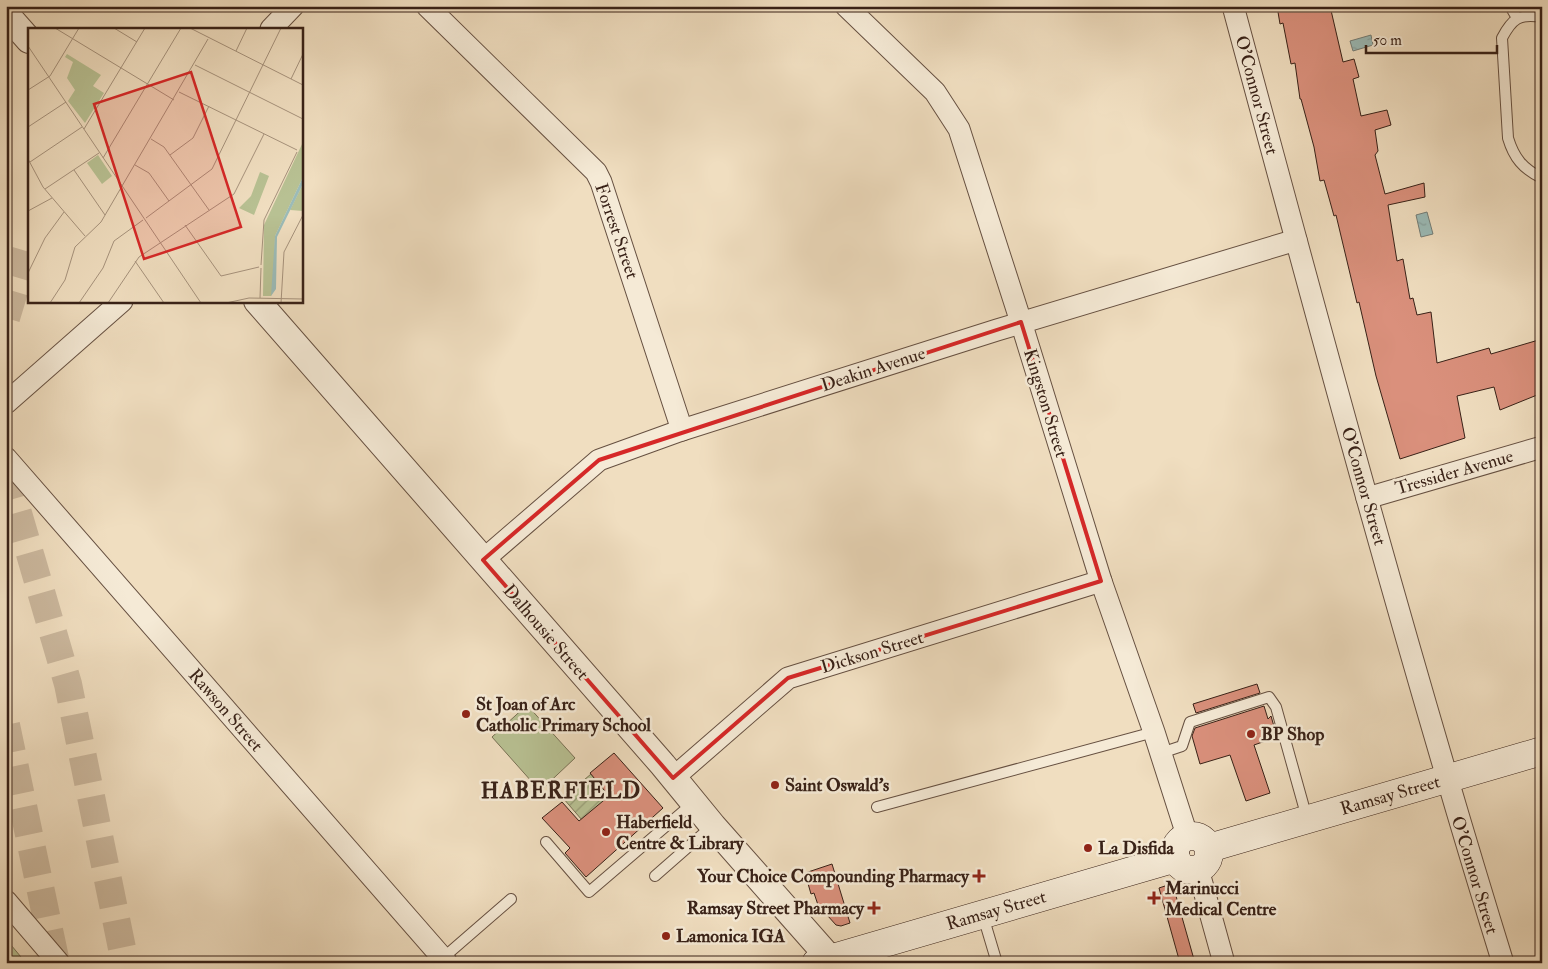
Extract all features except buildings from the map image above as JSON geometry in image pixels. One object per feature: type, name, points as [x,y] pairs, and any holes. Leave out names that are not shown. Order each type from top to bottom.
[{"type":"main road","name":"Ramsay Street","points":[[827,961],[1542,751]]},
{"type":"street","points":[[272,28],[293,6]]},
{"type":"street","name":"Forrest Street","points":[[428,6],[596,172],[601,182],[682,430]]},
{"type":"street","name":"Kingston Street","points":[[846,6],[935,92],[959,129],[1101,580],[1154,732],[1193,853],[1224,963]]},
{"type":"street","name":"O'Connor Street","points":[[1233,6],[1367,498],[1446,779],[1503,963]]},
{"type":"street","points":[[6,14],[28,39]]},
{"type":"street","name":"Deakin Avenue","points":[[483,560],[599,460],[682,430],[1021,322],[1296,240]]},
{"type":"street","points":[[6,403],[121,302]]},
{"type":"street","name":"Dalhousie Street","points":[[258,302],[673,778],[827,961]]},
{"type":"street","name":"Tressider Avenue","points":[[1367,498],[1542,447]]},
{"type":"street","name":"Rawson Street","points":[[6,458],[445,961]]},
{"type":"street","name":"Dickson Street","points":[[673,778],[788,678],[1101,580]]},
{"type":"street","points":[[6,901],[59,963]]},
{"type":"lane","points":[[1510,6],[1517,18]]},
{"type":"lane","points":[[1542,17],[1528,16],[1517,18],[1508,27],[1502,38],[1508,138],[1512,151],[1528,171],[1542,178]]},
{"type":"lane","points":[[1161,753],[1182,746],[1190,722],[1269,697],[1276,707],[1307,819]]},
{"type":"lane","points":[[877,807],[1154,732]]},
{"type":"lane","points":[[546,842],[589,892],[693,803]]},
{"type":"lane","points":[[655,876],[713,826]]},
{"type":"lane","points":[[445,961],[510,899]]},
{"type":"lane","points":[[982,914],[997,963]]},
{"type":"highlighted area","points":[[1021,322],[1101,581],[788,678],[673,778],[483,560],[599,460]]},
{"type":"green space","points":[[527,705],[575,758],[540,791],[492,737]]},
{"type":"green space","points":[[591,774],[615,803],[588,827],[563,798]]},
{"type":"green space","points":[[6,939],[26,963],[6,963]]},
{"type":"water","points":[[1371,35],[1373,45],[1353,51],[1350,41]]},
{"type":"water","points":[[1427,212],[1433,234],[1421,237],[1416,215]]},
{"type":"tunnel","points":[[6,318],[28,244]]},
{"type":"tunnel","points":[[6,472],[68,684],[125,963]]},
{"type":"tunnel","points":[[6,725],[56,963]]},
{"type":"place","name":"St Joan of Arc Catholic Primary School","points":[[466,714]]},
{"type":"place","name":"BP Shop","points":[[1251,734]]},
{"type":"place","name":"Saint Oswald's","points":[[775,785]]},
{"type":"place","name":"Haberfield Centre & Library","points":[[606,832]]},
{"type":"place","name":"La Disfida","points":[[1088,848]]},
{"type":"place","name":"Your Choice Compounding Pharmacy","points":[[979,876]]},
{"type":"place","name":"Marinucci Medical Centre","points":[[1154,898]]},
{"type":"place","name":"Ramsay Street Pharmacy","points":[[874,908]]},
{"type":"place","name":"Lamonica IGA","points":[[666,936]]},
{"type":"district","name":"HABERFIELD","points":[[561,790]]}]
